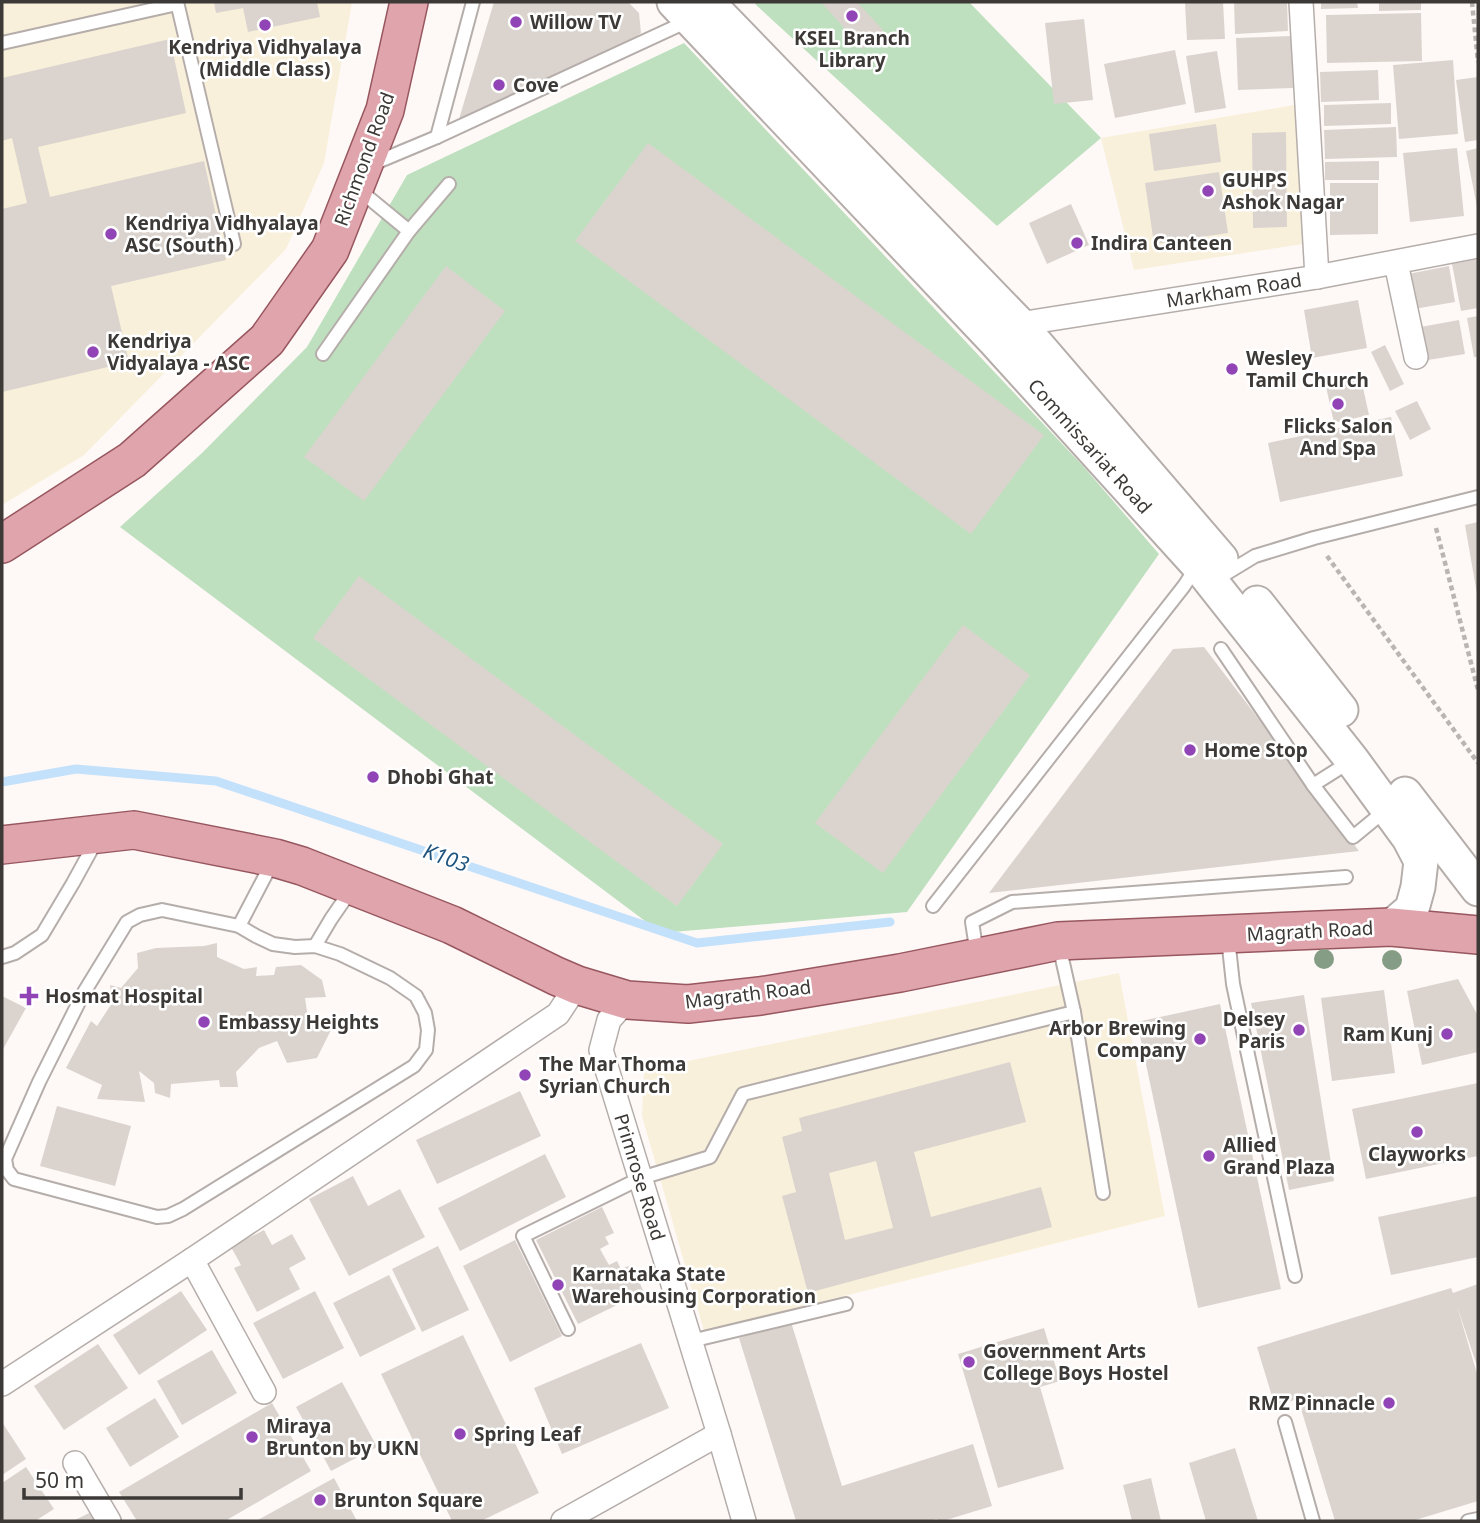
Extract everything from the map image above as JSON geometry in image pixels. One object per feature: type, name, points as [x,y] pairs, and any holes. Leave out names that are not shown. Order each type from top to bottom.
[{"type":"main road","name":"Richmond Road","points":[[2,544],[132,460],[267,340],[330,250],[385,110],[410,2]]},
{"type":"main road","name":"Commissariat Road","points":[[691,8],[1006,332],[1213,566],[1302,659],[1422,836],[1418,887],[1412,909],[1391,927]]},
{"type":"main road","name":"Commissariat Road","points":[[1213,566],[1388,808],[1422,836],[1478,890]]},
{"type":"main road","name":"Magrath Road","points":[[2,845],[134,830],[275,858],[452,925],[577,985],[626,1000],[688,1004],[760,996],[901,973],[1058,942],[1391,927],[1478,935]]},
{"type":"street","points":[[1301,2],[1317,277]]},
{"type":"street","name":"Markham Road","points":[[1006,332],[1478,246]]},
{"type":"street","points":[[1395,263],[1416,357]]},
{"type":"street","points":[[2,1384],[558,1014],[577,985]]},
{"type":"street","name":"Primrose Road","points":[[626,1000],[609,1020],[601,1050],[744,1521]]},
{"type":"street","points":[[192,1260],[264,1392]]},
{"type":"street","points":[[564,1521],[719,1434]]},
{"type":"street","points":[[75,1463],[109,1521]]},
{"type":"lane","points":[[438,137],[473,2]]},
{"type":"lane","points":[[2,43],[177,3],[234,244]]},
{"type":"lane","points":[[409,232],[359,177],[691,8]]},
{"type":"lane","points":[[323,354],[409,232],[449,184]]},
{"type":"lane","points":[[933,906],[1176,596],[1213,566],[1478,497]]},
{"type":"lane","points":[[1221,649],[1313,785],[1353,836],[1388,808]]},
{"type":"lane","points":[[1313,785],[1352,760]]},
{"type":"lane","points":[[2,957],[15,953],[42,935],[100,834]]},
{"type":"lane","points":[[239,926],[275,858]]},
{"type":"lane","points":[[977,958],[972,922],[1012,902],[1346,877]]},
{"type":"lane","points":[[315,946],[354,886]]},
{"type":"lane","points":[[162,910],[239,926],[274,944],[315,946],[340,954],[390,978],[416,996],[425,1013],[428,1030],[426,1050],[414,1066],[169,1216],[157,1217],[14,1179],[7,1170],[5,1159],[39,1082],[83,993],[127,922],[139,915],[162,910]]},
{"type":"lane","points":[[1228,934],[1233,984],[1295,1276]]},
{"type":"lane","points":[[1058,942],[1074,1012],[1103,1192]]},
{"type":"lane","points":[[568,1329],[523,1236],[641,1178],[710,1157],[743,1094],[1074,1012]]},
{"type":"lane","points":[[691,1341],[846,1304]]},
{"type":"lane","points":[[1285,1422],[1313,1521]]},
{"type":"lane","points":[[1468,1521],[1478,1519]]},
{"type":"path","points":[[1472,2],[1478,62]]},
{"type":"path","points":[[1430,509],[1478,690]]},
{"type":"path","points":[[1314,538],[1478,763]]},
{"type":"shaded area","name":"Kendriya Vidyalaya - ASC","points":[[2,2],[352,2],[324,163],[286,249],[84,455],[2,505]]},
{"type":"shaded area","name":"GUHPS Ashok Nagar","points":[[1300,104],[1303,244],[1134,270],[1101,138]]},
{"type":"shaded area","points":[[1119,973],[1165,1216],[704,1331],[642,1116],[644,1070]]},
{"type":"green space","points":[[969,2],[1101,138],[997,226],[755,4]]},
{"type":"green space","points":[[684,43],[1083,466],[1159,554],[907,912],[661,933],[120,527],[202,453],[307,347],[407,175]]},
{"type":"building","name":"Kendriya Vidhyalaya (Middle Class)","points":[[214,2],[317,2],[320,17],[248,32],[243,8],[216,13]]},
{"type":"building","points":[[494,2],[628,2],[639,13],[641,33],[629,42],[459,119]]},
{"type":"building","name":"KSEL Branch Library","points":[[821,2],[857,2],[883,30],[863,49]]},
{"type":"building","points":[[1223,2],[1225,39],[1187,40],[1185,3]]},
{"type":"building","points":[[1234,2],[1287,2],[1288,31],[1235,34]]},
{"type":"building","points":[[1321,2],[1357,2],[1358,8],[1321,9]]},
{"type":"building","points":[[1379,2],[1421,2],[1421,10],[1379,11]]},
{"type":"building","points":[[1421,13],[1422,61],[1327,63],[1326,15]]},
{"type":"building","points":[[1084,19],[1093,100],[1054,104],[1045,23]]},
{"type":"building","points":[[1291,36],[1293,88],[1238,90],[1236,38]]},
{"type":"building","name":"Kendriya Vidhyalaya ASC (South)","points":[[170,39],[186,113],[38,147],[50,197],[204,161],[226,260],[111,286],[129,362],[2,392],[2,209],[27,203],[12,138],[2,141],[2,78]]},
{"type":"building","points":[[1175,50],[1186,104],[1115,118],[1104,64]]},
{"type":"building","points":[[1217,51],[1226,108],[1195,113],[1186,56]]},
{"type":"building","points":[[1453,60],[1458,134],[1399,139],[1393,65]]},
{"type":"building","points":[[1378,70],[1379,100],[1321,102],[1320,72]]},
{"type":"building","points":[[1478,77],[1478,140],[1465,142],[1456,80]]},
{"type":"building","points":[[1391,103],[1391,124],[1324,126],[1324,105]]},
{"type":"building","points":[[1216,124],[1221,162],[1154,171],[1149,134]]},
{"type":"building","points":[[1396,127],[1397,157],[1325,159],[1324,130]]},
{"type":"building","points":[[1286,132],[1287,227],[1253,228],[1252,133]]},
{"type":"building","points":[[648,143],[1044,435],[971,534],[575,241]]},
{"type":"building","points":[[1457,148],[1464,216],[1410,222],[1403,153]]},
{"type":"building","points":[[1478,148],[1478,207],[1477,207],[1466,151]]},
{"type":"building","points":[[1379,161],[1379,180],[1325,180],[1325,162]]},
{"type":"building","points":[[1219,172],[1228,233],[1154,244],[1145,183]]},
{"type":"building","points":[[1330,183],[1378,183],[1378,234],[1330,235]]},
{"type":"building","points":[[1071,204],[1089,245],[1047,264],[1029,223]]},
{"type":"building","points":[[1478,259],[1478,308],[1461,311],[1452,264]]},
{"type":"building","points":[[446,266],[505,311],[364,501],[304,457]]},
{"type":"building","points":[[1449,266],[1455,302],[1414,309],[1408,274]]},
{"type":"building","points":[[1358,300],[1367,348],[1312,358],[1304,310]]},
{"type":"building","points":[[1478,316],[1478,357],[1474,357],[1467,318]]},
{"type":"building","points":[[1459,320],[1465,354],[1422,361],[1415,328]]},
{"type":"building","points":[[1385,345],[1404,384],[1390,391],[1371,352]]},
{"type":"building","points":[[1360,374],[1369,415],[1334,423],[1325,382]]},
{"type":"building","points":[[1417,401],[1431,429],[1410,440],[1395,411]]},
{"type":"building","points":[[1391,417],[1403,476],[1280,502],[1268,443]]},
{"type":"building","points":[[1478,522],[1478,594],[1477,594],[1465,525]]},
{"type":"building","points":[[359,576],[723,844],[677,906],[313,638]]},
{"type":"building","points":[[963,625],[1030,675],[883,873],[815,823]]},
{"type":"building","name":"Home Stop","points":[[1204,647],[1359,851],[989,893],[1173,649]]},
{"type":"building","name":"Embassy Heights","points":[[217,943],[217,957],[244,969],[257,967],[256,976],[274,975],[276,967],[301,965],[322,980],[326,997],[305,998],[309,1025],[334,1024],[317,1058],[287,1063],[277,1041],[259,1048],[236,1072],[238,1087],[220,1087],[219,1080],[171,1084],[170,1098],[155,1093],[154,1083],[139,1071],[145,1102],[97,1099],[102,1085],[66,1068],[91,1021],[97,1026],[112,1003],[110,985],[121,988],[138,968],[137,953],[156,948]]},
{"type":"building","name":"Ram Kunj","points":[[1458,979],[1478,1016],[1478,1052],[1422,1065],[1407,991]]},
{"type":"building","points":[[1384,990],[1395,1073],[1332,1081],[1321,998]]},
{"type":"building","points":[[1304,995],[1334,1181],[1289,1190],[1251,1003]]},
{"type":"building","points":[[2,996],[26,1008],[2,1051]]},
{"type":"building","name":"Allied Grand Plaza","points":[[1220,1004],[1281,1289],[1198,1308],[1137,1022]]},
{"type":"building","points":[[1010,1062],[1026,1122],[914,1152],[931,1217],[1041,1187],[1052,1227],[808,1293],[782,1196],[796,1192],[782,1137],[802,1131],[799,1118]],"holes":[[[876,1161],[893,1228],[845,1240],[829,1173]]]},
{"type":"building","name":"Clayworks","points":[[1478,1083],[1478,1156],[1366,1179],[1352,1109]]},
{"type":"building","points":[[520,1091],[541,1136],[437,1184],[416,1140]]},
{"type":"building","points":[[57,1106],[131,1126],[115,1186],[40,1166]]},
{"type":"building","points":[[545,1154],[566,1197],[460,1251],[438,1208]]},
{"type":"building","points":[[353,1176],[368,1206],[400,1189],[425,1237],[349,1276],[309,1199]]},
{"type":"building","points":[[1478,1196],[1478,1257],[1391,1275],[1378,1217]]},
{"type":"building","points":[[602,1207],[614,1233],[605,1237],[609,1244],[600,1249],[609,1265],[617,1261],[621,1269],[631,1265],[644,1292],[578,1324],[536,1240]]},
{"type":"building","points":[[264,1230],[272,1245],[292,1234],[306,1259],[289,1268],[300,1289],[257,1312],[234,1268],[241,1265],[231,1247]]},
{"type":"building","points":[[515,1240],[562,1336],[510,1362],[463,1266]]},
{"type":"building","points":[[438,1246],[469,1310],[422,1332],[392,1269]]},
{"type":"building","points":[[389,1275],[416,1329],[360,1357],[333,1303]]},
{"type":"building","name":"RMZ Pinnacle","points":[[1478,1284],[1478,1369],[1457,1306],[1478,1377],[1478,1501],[1412,1521],[1335,1521],[1298,1399],[1275,1406],[1257,1347],[1451,1288],[1453,1293]]},
{"type":"building","points":[[181,1291],[207,1330],[139,1375],[113,1335]]},
{"type":"building","points":[[315,1291],[344,1348],[283,1379],[253,1323]]},
{"type":"building","points":[[791,1322],[842,1486],[973,1444],[992,1506],[943,1521],[796,1521],[739,1338]]},
{"type":"building","points":[[1044,1328],[1060,1381],[1040,1387],[1064,1469],[998,1488],[958,1354]]},
{"type":"building","name":"Spring Leaf","points":[[463,1335],[539,1493],[481,1521],[452,1521],[381,1374]]},
{"type":"building","points":[[641,1343],[669,1408],[562,1454],[534,1388]]},
{"type":"building","points":[[98,1344],[128,1388],[64,1430],[34,1386]]},
{"type":"building","points":[[212,1350],[237,1393],[182,1425],[157,1381]]},
{"type":"building","points":[[342,1382],[377,1447],[331,1471],[296,1407]]},
{"type":"building","points":[[155,1398],[179,1437],[130,1467],[106,1428]]},
{"type":"building","name":"Miraya Brunton by UKN","points":[[272,1403],[311,1471],[225,1521],[137,1521],[119,1492]]},
{"type":"building","points":[[2,1422],[26,1459],[2,1475]]},
{"type":"building","points":[[1235,1448],[1258,1521],[1206,1521],[1189,1463]]},
{"type":"building","points":[[26,1467],[54,1509],[35,1521],[2,1521],[2,1483]]},
{"type":"building","name":"Brunton Square","points":[[334,1478],[357,1521],[256,1521]]},
{"type":"building","points":[[1151,1478],[1161,1521],[1132,1521],[1123,1485]]},
{"type":"building","points":[[91,1512],[95,1521],[73,1521]]},
{"type":"waterway","name":"K103","points":[[2,782],[76,769],[216,781],[697,943],[890,922]]},
{"type":"place","name":"KSEL Branch Library","points":[[852,16]]},
{"type":"place","name":"Willow TV","points":[[516,22]]},
{"type":"place","name":"Kendriya Vidhyalaya (Middle Class)","points":[[265,25]]},
{"type":"place","name":"Cove","points":[[499,85]]},
{"type":"place","name":"GUHPS Ashok Nagar","points":[[1208,191]]},
{"type":"place","name":"Kendriya Vidhyalaya ASC (South)","points":[[111,234]]},
{"type":"place","name":"Indira Canteen","points":[[1077,243]]},
{"type":"place","name":"Kendriya Vidyalaya - ASC","points":[[93,352]]},
{"type":"place","name":"Wesley Tamil Church","points":[[1232,369]]},
{"type":"place","name":"Flicks Salon And Spa","points":[[1338,404]]},
{"type":"place","name":"Home Stop","points":[[1190,750]]},
{"type":"place","name":"Dhobi Ghat","points":[[373,777]]},
{"type":"place","name":"Hosmat Hospital","points":[[29,996]]},
{"type":"place","name":"Embassy Heights","points":[[204,1022]]},
{"type":"place","name":"Delsey Paris","points":[[1299,1030]]},
{"type":"place","name":"Ram Kunj","points":[[1447,1034]]},
{"type":"place","name":"Arbor Brewing Company","points":[[1200,1039]]},
{"type":"place","name":"The Mar Thoma Syrian Church","points":[[525,1075]]},
{"type":"place","name":"Clayworks","points":[[1417,1132]]},
{"type":"place","name":"Allied Grand Plaza","points":[[1209,1156]]},
{"type":"place","name":"Karnataka State Warehousing Corporation","points":[[558,1285]]},
{"type":"place","name":"Government Arts College Boys Hostel","points":[[969,1362]]},
{"type":"place","name":"RMZ Pinnacle","points":[[1389,1403]]},
{"type":"place","name":"Spring Leaf","points":[[460,1434]]},
{"type":"place","name":"Miraya Brunton by UKN","points":[[252,1437]]},
{"type":"place","name":"Brunton Square","points":[[320,1500]]}]
